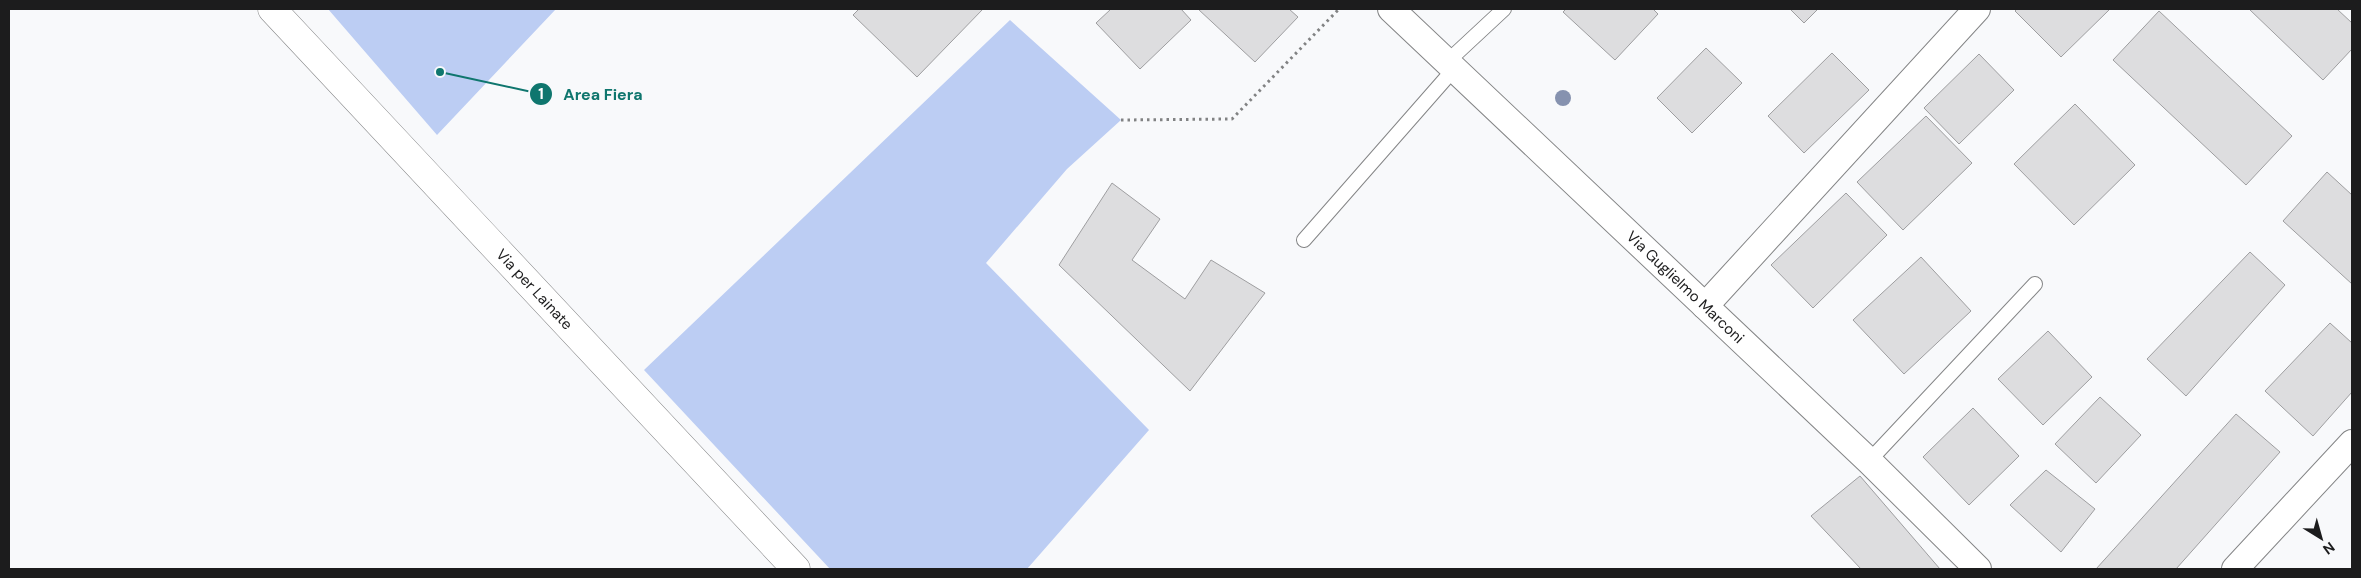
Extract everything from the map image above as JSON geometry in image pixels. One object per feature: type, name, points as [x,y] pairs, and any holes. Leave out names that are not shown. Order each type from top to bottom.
[{"type":"street","name":"Via per Lainate","points":[[272,9],[796,569]]},
{"type":"street","name":"Via Guglielmo Marconi","points":[[1391,9],[1869,461],[1978,569]]},
{"type":"street","points":[[1705,306],[1977,9]]},
{"type":"street","points":[[2235,569],[2352,443]]},
{"type":"lane","points":[[1304,240],[1450,66],[1504,9]]},
{"type":"lane","points":[[1869,461],[2035,284]]},
{"type":"path","points":[[1122,120],[1232,119],[1339,9]]},
{"type":"shaded area","points":[[328,9],[556,9],[437,135]]},
{"type":"shaded area","points":[[1010,20],[1121,120],[1067,169],[986,263],[1149,430],[1027,569],[830,569],[644,370]]},
{"type":"building","points":[[859,9],[983,9],[917,77],[853,15]]},
{"type":"building","points":[[1111,9],[1181,9],[1191,20],[1140,69],[1096,23]]},
{"type":"building","points":[[1198,9],[1289,9],[1298,17],[1255,62]]},
{"type":"building","points":[[1566,9],[1653,9],[1658,14],[1615,60],[1563,12]]},
{"type":"building","points":[[1790,9],[1818,9],[1804,23]]},
{"type":"building","points":[[2017,9],[2110,9],[2061,57],[2015,11]]},
{"type":"building","points":[[2249,9],[2337,9],[2352,23],[2352,49],[2323,80]]},
{"type":"building","points":[[2159,11],[2292,136],[2246,185],[2113,60]]},
{"type":"building","points":[[1706,48],[1742,83],[1692,133],[1657,98]]},
{"type":"building","points":[[1832,53],[1869,90],[1804,153],[1768,116]]},
{"type":"building","points":[[1979,54],[2014,90],[1959,144],[1924,108]]},
{"type":"building","points":[[2075,104],[2135,165],[2074,225],[2014,164]]},
{"type":"building","points":[[1926,116],[1972,163],[1903,230],[1857,182]]},
{"type":"building","points":[[2327,172],[2352,195],[2352,284],[2283,221]]},
{"type":"building","points":[[1112,183],[1160,219],[1132,260],[1185,299],[1211,260],[1265,293],[1190,391],[1059,265]]},
{"type":"building","points":[[1846,193],[1887,235],[1813,308],[1771,265]]},
{"type":"building","points":[[2250,252],[2285,285],[2186,396],[2147,359]]},
{"type":"building","points":[[1921,257],[1971,311],[1904,374],[1853,320]]},
{"type":"building","points":[[2330,323],[2352,343],[2352,392],[2313,436],[2265,391]]},
{"type":"building","points":[[2048,331],[2092,377],[2043,425],[1998,379]]},
{"type":"building","points":[[2100,397],[2141,435],[2096,483],[2055,444]]},
{"type":"building","points":[[1973,408],[2019,456],[1969,505],[1923,457]]},
{"type":"building","points":[[2236,414],[2280,452],[2176,569],[2096,569]]},
{"type":"building","points":[[2046,470],[2095,509],[2061,552],[2010,505]]},
{"type":"building","points":[[1860,476],[1940,569],[1861,569],[1811,516]]},
{"type":"place","name":"Area Fiera","points":[[440,72]]}]
